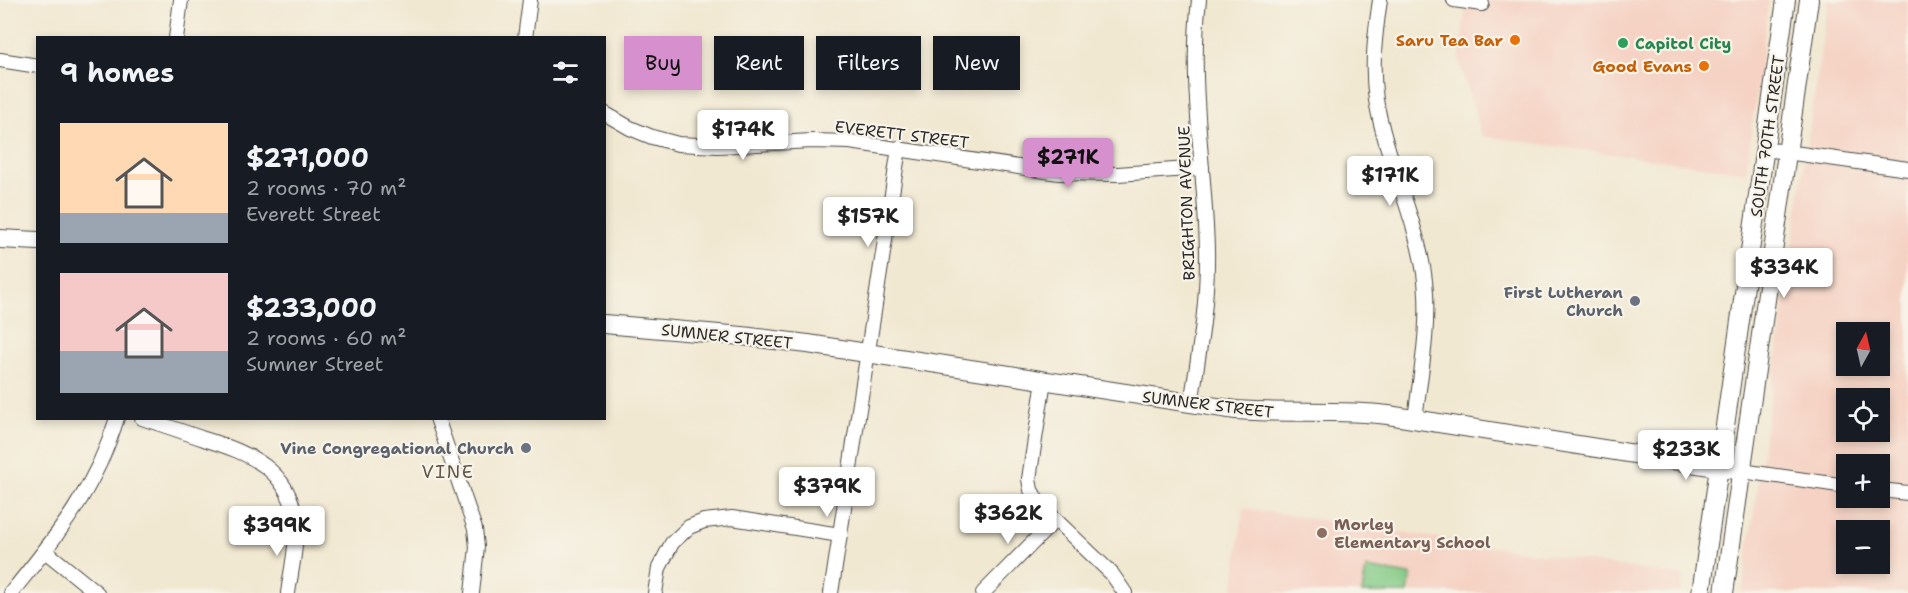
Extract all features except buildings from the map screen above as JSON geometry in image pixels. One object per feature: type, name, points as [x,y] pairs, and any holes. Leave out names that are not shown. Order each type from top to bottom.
[{"type":"main road","name":"SOUTH 70TH STREET","points":[[1701,593],[1786,0]]},
{"type":"main road","name":"SOUTH 70TH STREET","points":[[1724,593],[1809,0]]},
{"type":"main road","points":[[0,239],[36,241]]},
{"type":"main road","name":"SUMNER STREET","points":[[606,324],[742,336],[868,353],[1191,404],[1256,412],[1354,412],[1415,419],[1742,471]]},
{"type":"street","points":[[176,36],[181,0]]},
{"type":"street","points":[[525,36],[530,0]]},
{"type":"street","name":"BRIGHTON AVENUE","points":[[1191,404],[1202,329],[1207,250],[1196,54],[1199,0]]},
{"type":"street","points":[[1380,0],[1373,54],[1376,100],[1419,248],[1426,301],[1415,419]]},
{"type":"street","points":[[1454,0],[1482,4]]},
{"type":"street","points":[[0,60],[36,66]]},
{"type":"street","name":"EVERETT STREET","points":[[606,114],[630,128],[678,144],[718,146],[821,141],[850,142],[1059,172],[1109,174],[1202,168]]},
{"type":"street","points":[[831,593],[899,148]]},
{"type":"street","points":[[1765,149],[1908,169]]},
{"type":"street","points":[[1044,380],[1029,479],[1034,498],[1112,574],[1125,593]]},
{"type":"street","points":[[11,593],[81,501],[96,473],[116,420]]},
{"type":"street","points":[[148,420],[242,451],[265,465],[279,479],[292,507],[296,523],[288,593]]},
{"type":"street","points":[[438,420],[475,528],[477,547],[472,593]]},
{"type":"street","name":"SUMNER STREET","points":[[1742,471],[1836,485]]},
{"type":"street","points":[[1890,491],[1908,494]]},
{"type":"street","points":[[655,593],[659,568],[672,543],[689,528],[704,521],[732,518],[840,535]]},
{"type":"street","points":[[983,593],[1055,520]]},
{"type":"street","points":[[45,551],[97,593]]},
{"type":"shaded area","points":[[1467,0],[1769,0],[1746,172],[1482,136],[1459,60]]},
{"type":"shaded area","points":[[1828,0],[1908,0],[1908,593],[1742,593]]},
{"type":"shaded area","name":"Morley Elementary School","points":[[1243,508],[1683,576],[1681,593],[1233,593]]},
{"type":"green space","points":[[1366,568],[1411,575],[1408,593],[1362,593]]},
{"type":"place","name":"Saru Tea Bar","points":[[1515,40]]},
{"type":"place","name":"Capitol City","points":[[1623,43]]},
{"type":"place","name":"Good Evans","points":[[1704,66]]},
{"type":"place","name":"First Lutheran Church","points":[[1635,301]]},
{"type":"place","name":"Vine Congregational Church","points":[[526,448]]},
{"type":"place","name":"Morley Elementary School","points":[[1322,533]]},
{"type":"district","name":"VINE","points":[[448,472]]}]
